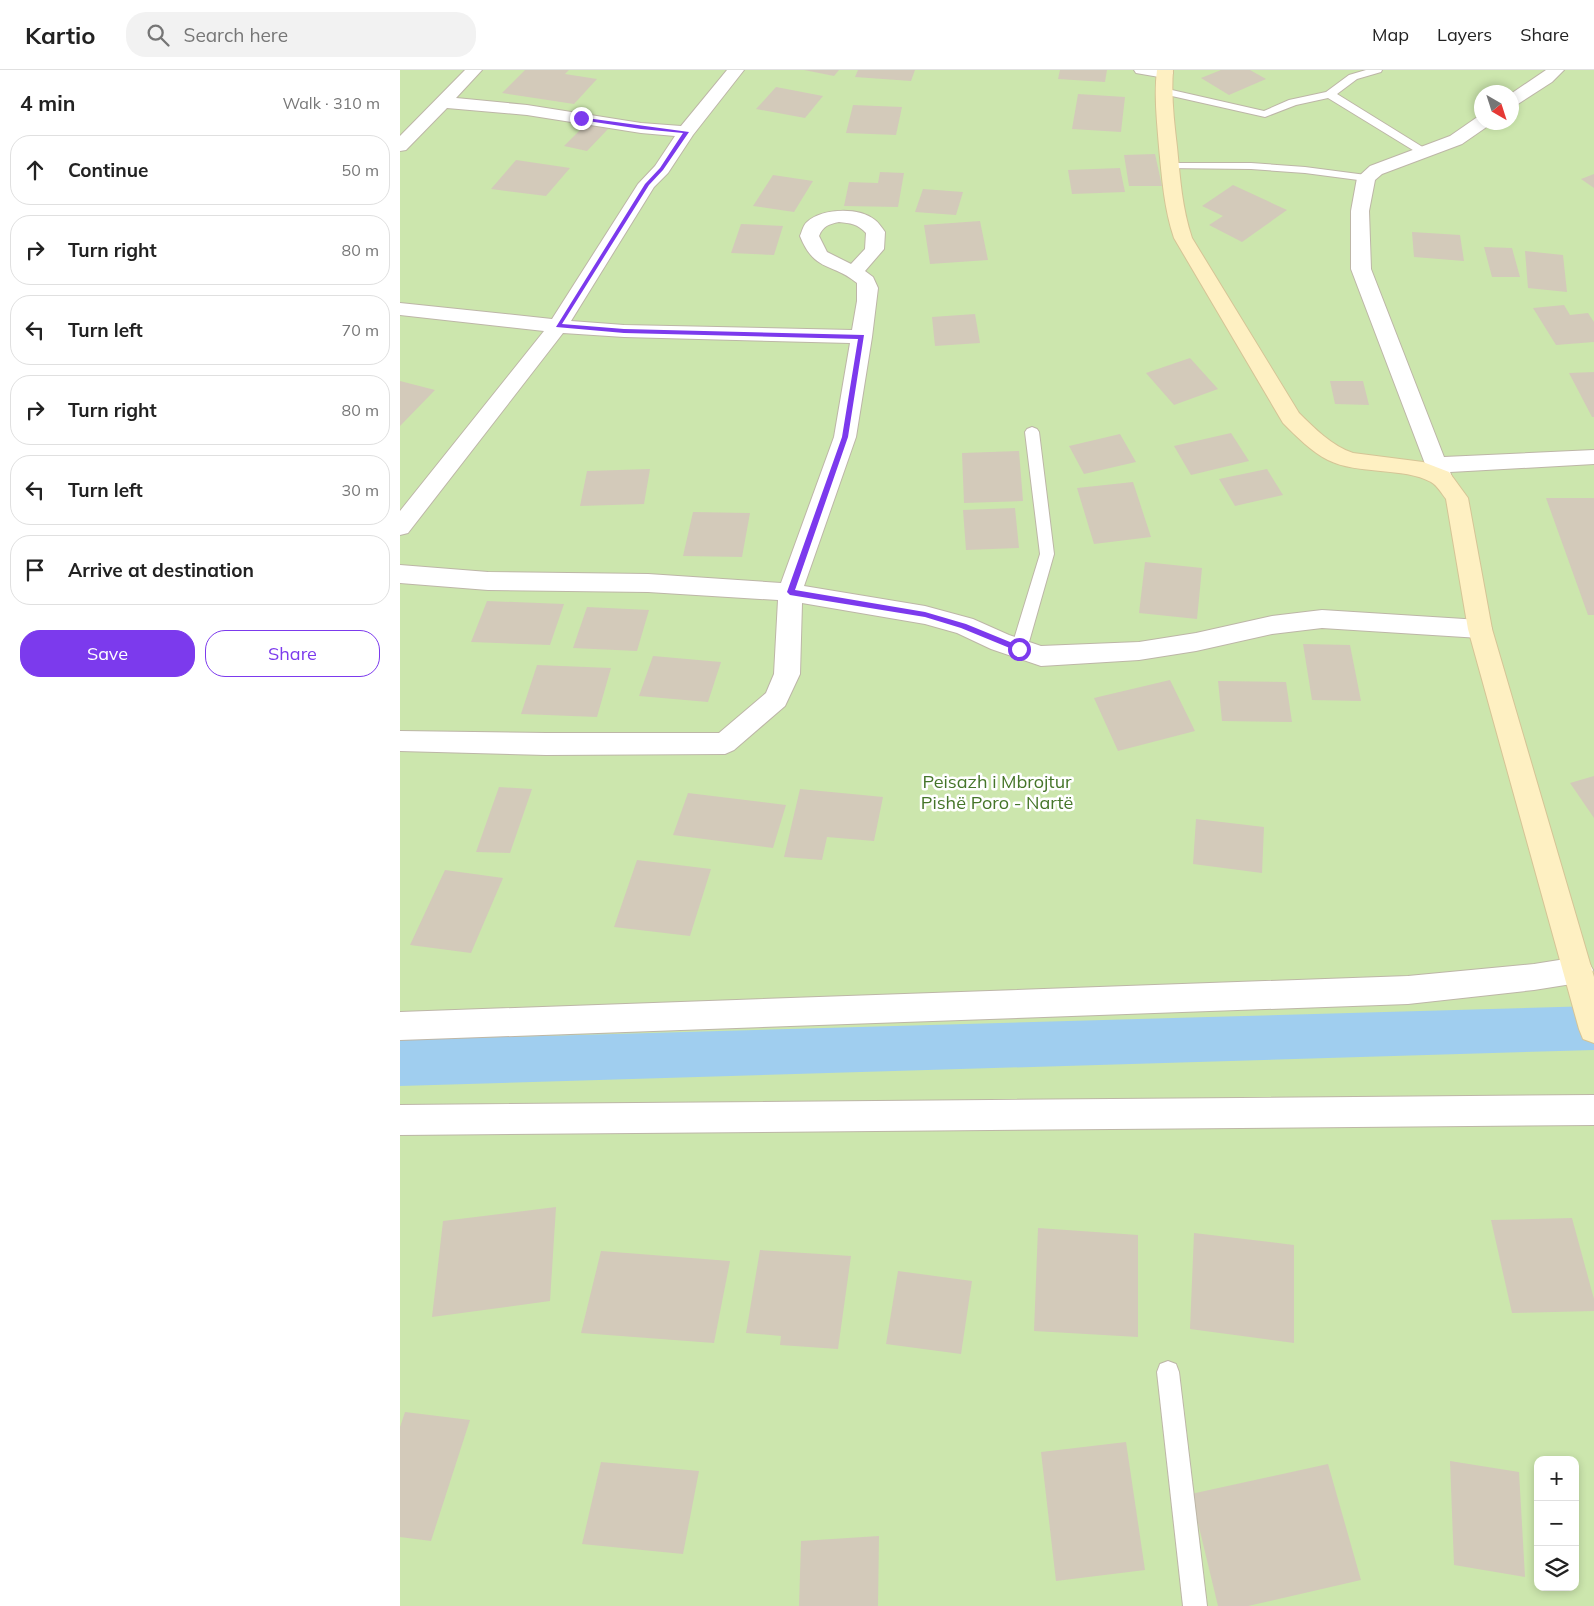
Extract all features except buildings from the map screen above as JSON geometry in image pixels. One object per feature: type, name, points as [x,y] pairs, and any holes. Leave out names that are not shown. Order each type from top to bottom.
[{"type":"street","points":[[400,146],[474,70]]},
{"type":"street","points":[[400,527],[558,326],[647,184],[662,169],[686,132],[736,70]]},
{"type":"street","points":[[1142,70],[1164,78],[1169,166],[1175,218],[1182,238],[1291,418],[1313,440],[1336,455],[1351,460],[1423,470],[1439,471],[1594,458]]},
{"type":"street","points":[[1519,96],[1546,79],[1556,70]]},
{"type":"street","points":[[442,102],[527,110],[641,128],[686,132]]},
{"type":"street","points":[[1474,128],[1456,140],[1425,153],[1399,160],[1376,170],[1366,178],[1360,211],[1361,269],[1439,471],[1456,498],[1480,629],[1594,1029]]},
{"type":"street","points":[[400,741],[546,744],[725,743],[776,699],[787,674],[790,592],[845,437],[862,337],[868,288],[866,281],[854,272]]},
{"type":"street","points":[[400,309],[624,331],[862,337]]},
{"type":"street","points":[[400,574],[488,581],[648,583],[790,592],[925,615],[964,626],[1041,656],[1139,651],[1196,642],[1272,625],[1322,619],[1480,629]]},
{"type":"street","points":[[400,1026],[1408,990],[1534,978],[1579,977]]},
{"type":"street","points":[[400,1120],[1594,1110]]},
{"type":"lane","points":[[1164,78],[1265,114],[1293,102],[1330,94],[1353,77],[1377,70]]},
{"type":"lane","points":[[1330,94],[1425,153]]},
{"type":"lane","points":[[1169,166],[1251,166],[1305,170],[1366,178]]},
{"type":"lane","points":[[1019,649],[1047,554],[1032,432]]},
{"type":"lane","points":[[1168,1372],[1195,1606]]},
{"type":"green space","name":"Peisazh i Mbrojtur Pishë Poro - Nartë","points":[[400,70],[1594,70],[1594,1606],[400,1606]]},
{"type":"waterway","points":[[400,1063],[1594,1028]]},
{"type":"route","points":[[581,118],[641,128],[686,132],[662,169],[647,184],[628,216],[610,240],[601,259],[558,326],[624,331],[862,337],[845,437],[790,592],[925,615],[964,626],[1019,649]]}]
